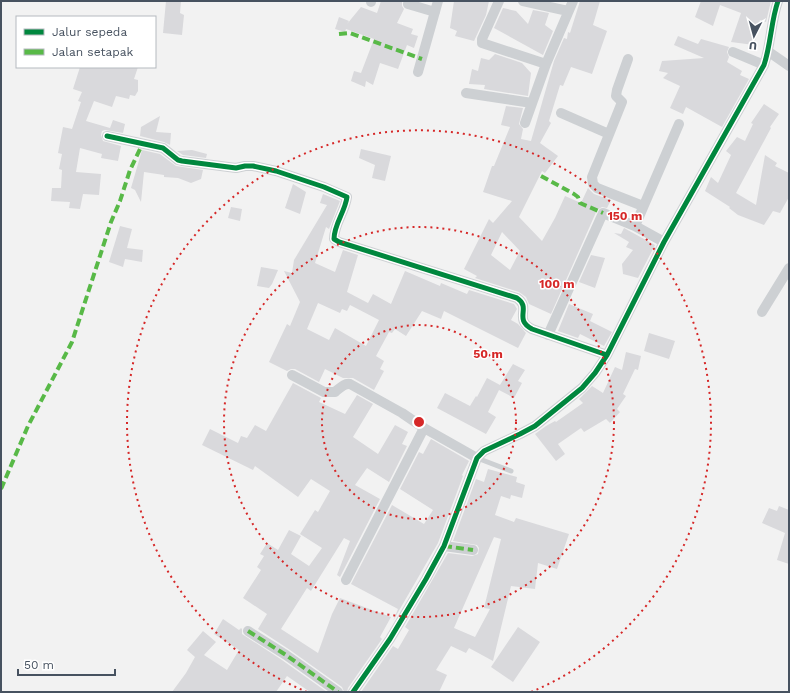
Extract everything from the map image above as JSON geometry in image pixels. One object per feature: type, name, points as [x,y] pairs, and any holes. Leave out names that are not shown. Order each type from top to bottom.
[{"type":"street","points":[[418,72],[438,1]]},
{"type":"street","points":[[499,1],[482,39],[482,43],[546,64]]},
{"type":"street","points":[[523,1],[568,11]]},
{"type":"street","points":[[525,123],[546,64],[573,1]]},
{"type":"street","points":[[353,692],[390,639],[426,580],[444,546],[477,458],[484,451],[535,426],[582,388],[595,373],[607,355],[664,242],[764,65],[769,52],[778,1]]},
{"type":"street","points":[[408,4],[435,12]]},
{"type":"street","points":[[733,52],[764,65]]},
{"type":"street","points":[[769,52],[789,66]]},
{"type":"street","points":[[628,59],[616,96],[622,102],[592,177],[592,184],[597,188],[643,206]]},
{"type":"street","points":[[466,93],[532,103]]},
{"type":"street","points":[[561,113],[609,134]]},
{"type":"street","points":[[635,226],[679,124]]},
{"type":"street","points":[[107,136],[163,148],[178,160],[182,161],[236,168],[245,166],[263,168],[339,193],[347,197],[346,205],[334,232],[334,239],[338,242],[517,298],[523,305],[523,322],[526,326],[607,355]]},
{"type":"street","points":[[548,335],[603,213],[635,226],[664,242]]},
{"type":"street","points":[[762,312],[789,268]]},
{"type":"street","points":[[292,375],[324,392],[335,392],[347,383],[350,384],[477,458]]},
{"type":"street","points":[[346,580],[424,428]]},
{"type":"street","points":[[444,546],[473,550]]},
{"type":"street","points":[[248,631],[286,655],[338,692]]},
{"type":"lane","points":[[477,458],[511,471]]},
{"type":"building","points":[[166,1],[181,1],[180,13],[184,15],[182,35],[163,33]]},
{"type":"building","points":[[381,1],[402,1],[402,6],[404,9],[397,23],[413,29],[411,34],[418,36],[414,48],[407,45],[398,69],[380,63],[373,85],[366,81],[365,87],[351,81],[354,71],[361,73],[374,39],[346,29],[345,32],[335,29],[339,17],[349,21],[347,24],[361,7],[377,13]]},
{"type":"building","points":[[454,1],[489,1],[486,15],[474,41],[455,36],[457,31],[450,28]]},
{"type":"building","points":[[580,1],[600,1],[593,25],[607,31],[592,74],[571,67],[563,86],[560,85],[549,121],[551,123],[540,143],[558,156],[545,173],[542,171],[519,217],[542,241],[565,196],[581,203],[588,188],[594,194],[611,200],[607,208],[602,207],[597,210],[551,314],[529,304],[526,297],[519,292],[475,278],[477,276],[464,269],[489,219],[493,223],[512,201],[483,192],[492,166],[494,166],[510,127],[501,125],[506,106],[523,108],[519,124],[523,129],[521,139],[531,141],[554,61],[564,38],[567,39],[568,32],[570,33]],"holes":[[[502,232],[520,251],[510,270],[491,255]]]},
{"type":"building","points":[[701,1],[771,1],[766,22],[760,20],[754,45],[731,42],[741,13],[720,5],[713,26],[695,17]]},
{"type":"building","points":[[503,8],[516,11],[528,24],[533,10],[549,13],[545,25],[553,31],[543,55],[494,28]]},
{"type":"building","points":[[678,36],[698,44],[701,39],[729,47],[727,52],[729,57],[727,62],[742,71],[740,75],[749,79],[722,127],[686,107],[683,114],[670,108],[680,86],[663,78],[668,73],[659,71],[662,61],[704,58],[674,45]]},
{"type":"building","points":[[495,54],[522,63],[531,73],[528,96],[484,89],[485,85],[469,84],[472,69],[478,71],[481,58],[489,60]]},
{"type":"building","points":[[80,68],[138,68],[134,79],[138,80],[138,91],[135,96],[130,95],[129,99],[116,96],[112,107],[94,101],[86,121],[110,128],[113,120],[125,124],[123,133],[105,130],[102,131],[101,135],[103,141],[121,146],[118,161],[101,158],[102,154],[80,148],[76,172],[101,174],[99,195],[83,194],[80,209],[69,208],[70,202],[51,201],[52,188],[61,188],[62,170],[59,169],[62,154],[58,153],[63,127],[72,129],[81,102],[78,101],[82,92],[73,89]]},
{"type":"building","points":[[764,104],[779,114],[770,127],[771,128],[736,193],[756,205],[765,155],[777,163],[775,166],[789,173],[789,197],[780,213],[773,211],[764,225],[738,215],[729,208],[730,207],[705,191],[711,177],[718,183],[731,155],[726,151],[737,137],[745,141],[753,124],[751,123]]},
{"type":"building","points":[[160,116],[156,132],[171,133],[170,145],[140,136],[141,127]]},
{"type":"building","points":[[361,149],[391,156],[385,181],[372,178],[375,165],[359,158]]},
{"type":"building","points":[[142,150],[160,154],[176,166],[203,170],[201,179],[191,183],[178,178],[164,177],[164,175],[144,172],[141,202],[135,190],[131,188]]},
{"type":"building","points":[[192,150],[207,154],[206,158],[183,155],[177,151]]},
{"type":"building","points":[[293,184],[306,192],[300,214],[285,208]]},
{"type":"building","points":[[323,194],[340,201],[329,229],[326,227],[315,263],[335,272],[343,250],[358,255],[347,292],[368,303],[373,294],[391,304],[405,271],[440,286],[441,283],[467,294],[469,290],[514,304],[517,309],[511,320],[518,324],[526,333],[518,348],[444,311],[441,319],[422,311],[406,336],[395,329],[392,333],[389,332],[376,356],[384,361],[380,369],[384,371],[374,390],[353,378],[343,378],[325,369],[319,382],[295,369],[287,371],[269,362],[287,324],[290,326],[300,302],[284,271],[292,273],[294,260],[327,205],[320,203]],"holes":[[[318,303],[340,313],[342,309],[347,311],[350,305],[379,320],[366,346],[335,328],[329,340],[307,329]]]},
{"type":"building","points":[[231,207],[242,209],[240,221],[228,218]]},
{"type":"building","points":[[120,226],[132,229],[127,248],[143,250],[142,262],[125,259],[123,267],[109,262]]},
{"type":"building","points":[[624,228],[655,245],[638,278],[623,274],[622,264],[633,250],[626,247],[629,242],[614,233],[621,234]]},
{"type":"building","points":[[591,255],[605,258],[595,288],[579,282]]},
{"type":"building","points":[[261,267],[278,270],[269,288],[257,286]]},
{"type":"building","points":[[569,304],[593,314],[590,321],[612,332],[604,346],[580,334],[578,338],[558,331]]},
{"type":"building","points":[[649,333],[675,341],[669,359],[644,351]]},
{"type":"building","points":[[626,352],[641,356],[638,370],[635,369],[623,394],[626,396],[617,409],[620,412],[610,423],[606,419],[584,432],[581,428],[558,444],[565,454],[556,461],[535,434],[546,426],[555,421],[556,422],[583,403],[579,399],[592,386],[603,393],[615,367],[622,370]]},
{"type":"building","points":[[513,364],[525,370],[518,381],[522,383],[514,398],[499,390],[488,412],[496,417],[486,434],[437,408],[445,393],[470,406],[476,396],[477,397],[487,378],[500,385]]},
{"type":"building","points":[[293,383],[321,398],[319,402],[345,414],[357,395],[373,404],[353,437],[378,454],[395,425],[408,432],[402,444],[407,446],[389,482],[367,468],[355,485],[380,499],[340,577],[337,575],[350,541],[344,538],[311,591],[307,588],[281,629],[318,653],[332,614],[340,598],[391,617],[380,637],[382,639],[348,688],[347,692],[344,692],[342,687],[258,629],[267,614],[243,598],[261,570],[257,567],[264,556],[260,554],[267,543],[278,550],[289,530],[301,536],[291,554],[309,566],[322,548],[300,534],[315,510],[318,512],[330,491],[311,479],[298,497],[255,466],[253,470],[202,445],[210,429],[238,443],[241,436],[247,438],[255,425],[266,431]]},
{"type":"building","points":[[431,439],[469,461],[462,475],[463,476],[438,543],[393,621],[398,609],[351,584],[392,505],[424,524],[433,510],[400,489],[419,452],[423,454]]},
{"type":"building","points":[[488,469],[517,477],[516,482],[525,485],[522,498],[511,495],[510,499],[501,496],[495,515],[514,522],[516,518],[569,534],[557,569],[538,563],[535,589],[511,586],[493,661],[469,648],[466,653],[451,646],[436,670],[447,675],[439,692],[361,692],[393,646],[398,649],[409,630],[405,627],[448,553],[472,556],[478,554],[479,548],[477,545],[453,541],[476,479],[484,482]],"holes":[[[494,537],[501,539],[484,608],[490,609],[475,637],[454,628]]]},
{"type":"building","points":[[779,506],[789,510],[789,564],[777,560],[785,533],[762,523],[769,508],[777,511]]},
{"type":"building","points":[[223,619],[239,630],[241,628],[242,634],[327,692],[310,692],[287,676],[276,692],[172,692],[186,673],[195,657],[187,650],[203,631],[216,642],[204,655],[227,670],[239,650],[214,634]]},
{"type":"building","points":[[518,627],[540,642],[513,682],[491,667]]},
{"type":"marked path","points":[[339,34],[350,33],[422,59]]},
{"type":"marked path","points":[[1,489],[28,426],[72,342],[111,222],[120,201],[130,170],[142,145]]},
{"type":"marked path","points":[[541,176],[574,194],[578,197],[580,203],[603,213]]},
{"type":"marked path","points":[[444,546],[473,550]]},
{"type":"marked path","points":[[248,631],[286,655],[338,692]]},
{"type":"cycle path","points":[[353,692],[390,639],[444,546],[477,458],[484,451],[535,426],[582,388],[595,373],[607,355],[664,242],[764,65],[778,1]]},
{"type":"cycle path","points":[[107,136],[163,148],[178,160],[182,161],[236,168],[253,166],[276,171],[324,187],[347,197],[334,234],[334,239],[339,242],[517,298],[523,306],[524,321],[532,329],[607,355]]}]
